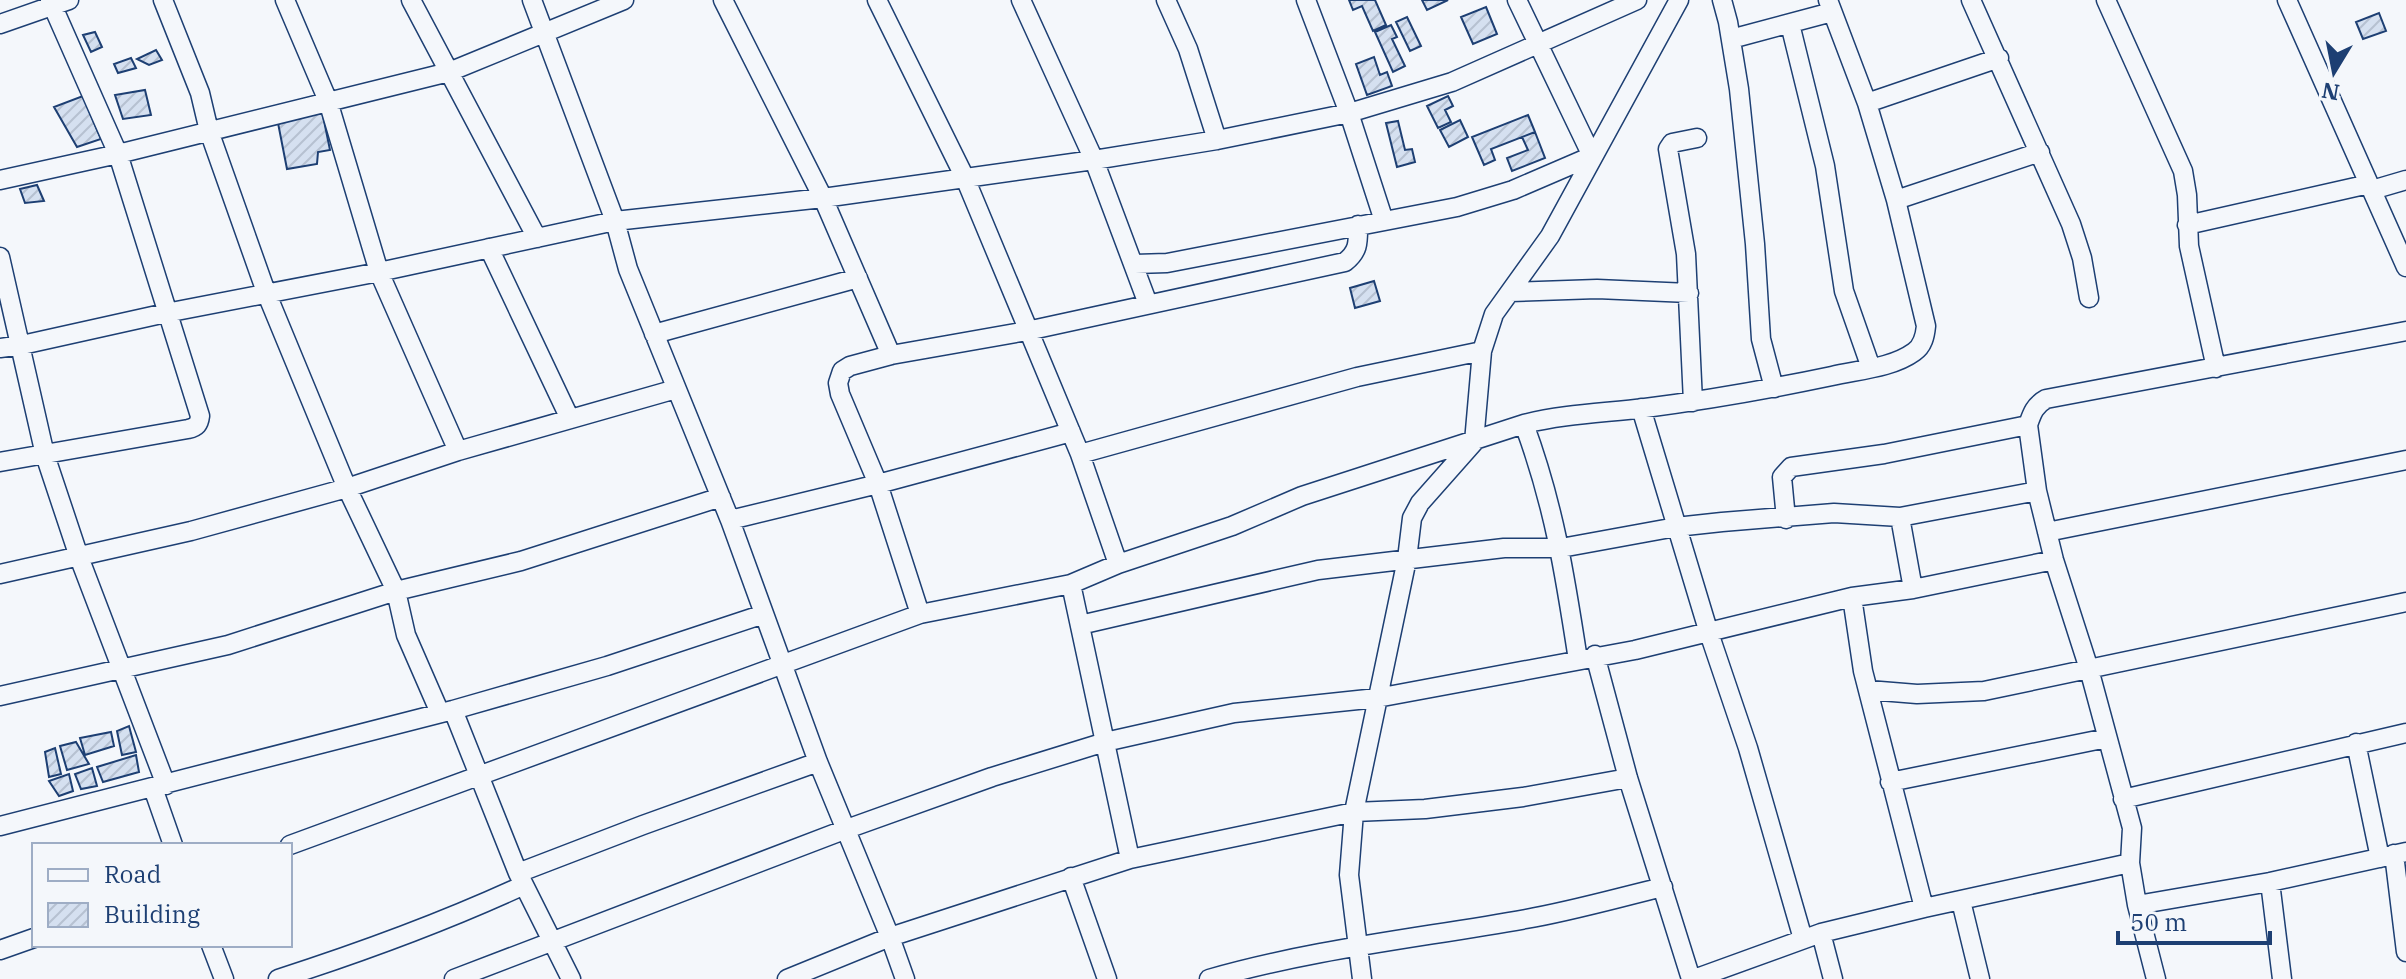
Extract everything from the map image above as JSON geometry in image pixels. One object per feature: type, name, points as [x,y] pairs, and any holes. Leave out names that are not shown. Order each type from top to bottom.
[{"type":"street","points":[[163,0],[200,93],[209,131],[266,292],[347,488],[396,591],[406,635],[480,776],[521,879],[571,979]]},
{"type":"street","points":[[285,0],[328,101],[379,272],[458,451]]},
{"type":"street","points":[[411,0],[537,238]]},
{"type":"street","points":[[532,0],[615,221],[628,269],[730,520],[818,762],[905,979]]},
{"type":"street","points":[[0,180],[449,72],[624,0]]},
{"type":"street","points":[[723,0],[823,198],[891,355]]},
{"type":"street","points":[[877,0],[965,178],[1080,454],[1118,564]]},
{"type":"street","points":[[1021,0],[1094,160],[1148,304]]},
{"type":"street","points":[[1166,0],[1188,49],[1217,140]]},
{"type":"street","points":[[1306,0],[1349,113],[1384,221]]},
{"type":"street","points":[[1517,0],[1592,156]]},
{"type":"street","points":[[0,348],[615,221],[823,198],[1094,160],[1217,140],[1349,113],[1452,82],[1637,0]]},
{"type":"street","points":[[1362,979],[1349,875],[1354,812],[1407,559],[1412,518],[1420,503],[1474,442],[1482,351],[1494,314],[1550,236],[1679,0]]},
{"type":"street","points":[[1722,0],[1731,39],[1748,163],[1761,339],[1774,388]]},
{"type":"street","points":[[1971,0],[2071,224],[2082,258],[2089,298]]},
{"type":"street","points":[[2106,0],[2183,171],[2189,246],[2216,368]]},
{"type":"street","points":[[2287,0],[2406,267]]},
{"type":"street","points":[[0,24],[57,2],[118,154],[200,416],[196,427],[0,462]]},
{"type":"street","points":[[292,844],[920,614],[1071,584],[1118,564],[1232,526],[1302,496],[1524,424],[1556,416],[1693,402],[1774,388],[1871,368],[1916,351],[1924,339],[1926,326],[1896,200],[1867,103],[1830,6],[1790,24],[1731,39]]},
{"type":"street","points":[[1790,24],[1825,166],[1844,291],[1871,368]]},
{"type":"street","points":[[1867,103],[1999,58]]},
{"type":"street","points":[[1693,402],[1686,254],[1668,149],[1672,143],[1697,138]]},
{"type":"street","points":[[1896,200],[2040,152]]},
{"type":"street","points":[[1135,264],[1167,263],[1471,203],[1513,190],[1592,156]]},
{"type":"street","points":[[2187,225],[2406,180]]},
{"type":"street","points":[[920,614],[878,484],[838,383],[842,371],[891,355],[1027,331],[1345,262],[1355,254],[1358,225]]},
{"type":"street","points":[[489,248],[570,419]]},
{"type":"street","points":[[0,257],[45,455],[79,557],[122,667],[160,787],[173,843]]},
{"type":"street","points":[[654,334],[858,278]]},
{"type":"street","points":[[1510,292],[1597,289],[1689,293]]},
{"type":"street","points":[[2156,979],[2130,863],[2132,828],[2089,669],[2054,560],[2037,491],[2028,425],[2037,404],[2046,399],[2406,331]]},
{"type":"street","points":[[1080,454],[1357,377],[1482,351]]},
{"type":"street","points":[[0,574],[191,531],[347,488],[458,451],[676,389]]},
{"type":"street","points":[[1641,408],[1708,630],[1812,936],[1833,979]]},
{"type":"street","points":[[1524,424],[1551,504],[1587,658],[1692,979],[1812,936],[2130,863]]},
{"type":"street","points":[[1786,519],[1782,477],[1791,467],[1884,454],[2028,425]]},
{"type":"street","points":[[730,520],[1071,432]]},
{"type":"street","points":[[2047,532],[2406,460]]},
{"type":"street","points":[[1080,625],[1318,570],[1504,548],[1561,548],[1676,527],[1834,513],[1900,517],[2037,491]]},
{"type":"street","points":[[0,696],[228,645],[396,591],[521,561],[721,497]]},
{"type":"street","points":[[1900,517],[1913,589]]},
{"type":"street","points":[[454,979],[844,830],[992,777],[1105,742],[1234,713],[1377,698],[1635,650],[1852,597],[1913,589],[2054,560]]},
{"type":"street","points":[[1071,584],[1130,859]]},
{"type":"street","points":[[1852,597],[1868,690],[1924,908]]},
{"type":"street","points":[[1868,690],[1953,694],[1984,691],[2406,602]]},
{"type":"street","points":[[0,826],[446,712],[607,666],[764,614]]},
{"type":"street","points":[[2123,799],[2406,733]]},
{"type":"street","points":[[1890,782],[2107,738]]},
{"type":"street","points":[[2356,743],[2393,855],[2406,952]]},
{"type":"street","points":[[278,979],[372,949],[459,915],[521,879],[643,825],[818,762]]},
{"type":"street","points":[[787,979],[890,937],[1130,859],[1354,812],[1425,809],[1523,797],[1628,778]]},
{"type":"street","points":[[2137,905],[2270,882],[2393,855]]},
{"type":"street","points":[[1071,877],[1107,979]]},
{"type":"street","points":[[2270,882],[2282,979]]},
{"type":"street","points":[[1209,979],[1259,964],[1533,918],[1663,887]]},
{"type":"street","points":[[1961,901],[1980,979]]},
{"type":"street","points":[[0,950],[32,939]]},
{"type":"street","points":[[212,947],[224,979]]},
{"type":"building","points":[[1349,0],[1375,0],[1386,25],[1373,31],[1362,6],[1353,10]]},
{"type":"building","points":[[1422,0],[1448,0],[1427,10]]},
{"type":"building","points":[[1486,7],[1497,34],[1473,44],[1461,17]]},
{"type":"building","points":[[2379,13],[2386,31],[2363,39],[2356,22]]},
{"type":"building","points":[[1407,17],[1421,46],[1410,51],[1396,22]]},
{"type":"building","points":[[1391,25],[1397,37],[1392,39],[1405,66],[1393,72],[1375,32]]},
{"type":"building","points":[[95,32],[102,47],[91,52],[83,35]]},
{"type":"building","points":[[156,50],[162,60],[149,65],[137,59]]},
{"type":"building","points":[[1374,57],[1380,75],[1387,72],[1392,86],[1367,95],[1356,64]]},
{"type":"building","points":[[131,58],[136,68],[118,73],[114,64]]},
{"type":"building","points":[[145,90],[151,115],[123,119],[115,95]]},
{"type":"building","points":[[83,96],[101,139],[77,147],[54,107]]},
{"type":"building","points":[[1448,96],[1453,106],[1445,110],[1451,122],[1438,128],[1427,106]]},
{"type":"building","points":[[322,111],[330,150],[318,152],[317,164],[287,169],[278,123]]},
{"type":"building","points":[[1528,115],[1535,132],[1491,149],[1495,160],[1484,165],[1472,137]]},
{"type":"building","points":[[1460,120],[1468,137],[1449,147],[1440,130]]},
{"type":"building","points":[[1398,121],[1405,150],[1412,149],[1415,162],[1397,167],[1386,123]]},
{"type":"building","points":[[1535,132],[1545,158],[1512,171],[1507,158],[1528,150],[1522,137]]},
{"type":"building","points":[[37,185],[44,201],[25,203],[20,189]]},
{"type":"building","points":[[1374,281],[1380,301],[1355,308],[1350,288]]},
{"type":"building","points":[[129,726],[136,752],[122,755],[117,731]]},
{"type":"building","points":[[111,732],[114,746],[85,755],[80,738]]},
{"type":"building","points":[[76,742],[89,764],[67,770],[60,746]]},
{"type":"building","points":[[55,748],[61,774],[49,777],[45,752]]},
{"type":"building","points":[[136,755],[139,772],[103,782],[97,767]]},
{"type":"building","points":[[92,768],[97,786],[81,789],[75,774]]},
{"type":"building","points":[[69,774],[73,791],[59,796],[49,781]]}]
